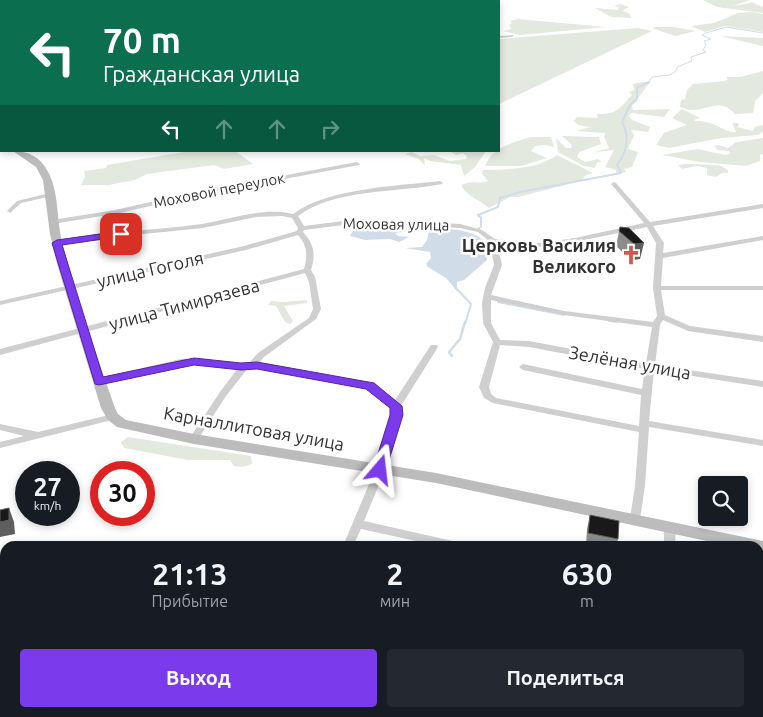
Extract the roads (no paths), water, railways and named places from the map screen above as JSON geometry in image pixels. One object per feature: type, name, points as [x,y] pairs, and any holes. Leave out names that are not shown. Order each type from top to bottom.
[{"type":"street","points":[[500,37],[512,36]]},
{"type":"street","points":[[0,445],[113,418],[83,331],[57,243],[52,222],[47,178],[41,167],[31,158],[19,152]]},
{"type":"street","name":"Моховой переулок","points":[[52,222],[115,212],[198,193],[357,164]]},
{"type":"street","name":"Моховая улица","points":[[294,216],[301,209],[315,202],[392,188],[440,183]]},
{"type":"street","points":[[614,184],[660,240],[657,288],[661,316],[656,325],[646,393],[635,520]]},
{"type":"street","points":[[10,211],[20,202],[50,195]]},
{"type":"street","name":"Моховая улица","points":[[301,230],[321,225],[367,221],[460,226],[480,231],[493,241],[520,245],[544,245],[763,206]]},
{"type":"street","points":[[57,243],[159,229],[192,227],[275,212],[294,216],[312,249],[308,270],[312,276],[313,296],[317,309],[312,319],[248,366],[223,394],[194,438]]},
{"type":"street","name":"улица Гоголя","points":[[0,303],[246,248],[301,230]]},
{"type":"street","points":[[660,256],[763,238]]},
{"type":"street","points":[[493,241],[498,265],[489,288],[487,323],[496,342],[484,387],[486,396],[494,400],[560,414],[763,443]]},
{"type":"street","name":"улица Тимирязева","points":[[0,352],[308,270]]},
{"type":"street","points":[[657,288],[763,288]]},
{"type":"street","points":[[488,297],[564,312],[656,325]]},
{"type":"street","points":[[661,316],[688,328],[763,339]]},
{"type":"street","name":"Зелёная улица","points":[[496,342],[529,344],[651,367],[763,384]]},
{"type":"street","points":[[350,541],[380,470],[396,415],[396,406],[434,347]]},
{"type":"street","points":[[99,381],[181,362],[194,361],[248,366],[355,381],[370,386],[396,406]]},
{"type":"street","points":[[523,367],[646,393]]},
{"type":"street","name":"Карналлитовая улица","points":[[113,418],[133,427],[436,478],[735,541]]},
{"type":"street","points":[[0,427],[39,436]]},
{"type":"street","points":[[358,524],[434,541]]},
{"type":"street","points":[[670,527],[670,541]]},
{"type":"waterway","points":[[706,33],[726,27],[763,33]]},
{"type":"waterway","points":[[648,82],[652,77],[670,75],[677,70],[677,67],[692,61],[691,57],[706,52],[703,50],[706,45],[704,41],[711,39],[702,35],[705,33]]},
{"type":"waterway","points":[[478,229],[481,227],[481,218],[478,215],[498,207],[500,198],[520,192],[621,173],[617,165],[625,150],[627,139],[622,122],[630,105],[637,99],[637,88],[648,82]]},
{"type":"waterway","points":[[456,288],[471,304],[465,324]]},
{"type":"waterway","points":[[498,302],[564,315]]},
{"type":"waterway","points":[[609,321],[617,322]]},
{"type":"waterway","points":[[452,356],[449,352],[460,339],[465,322]]},
{"type":"place","name":"Церковь Василия Великого","points":[[631,255]]}]
